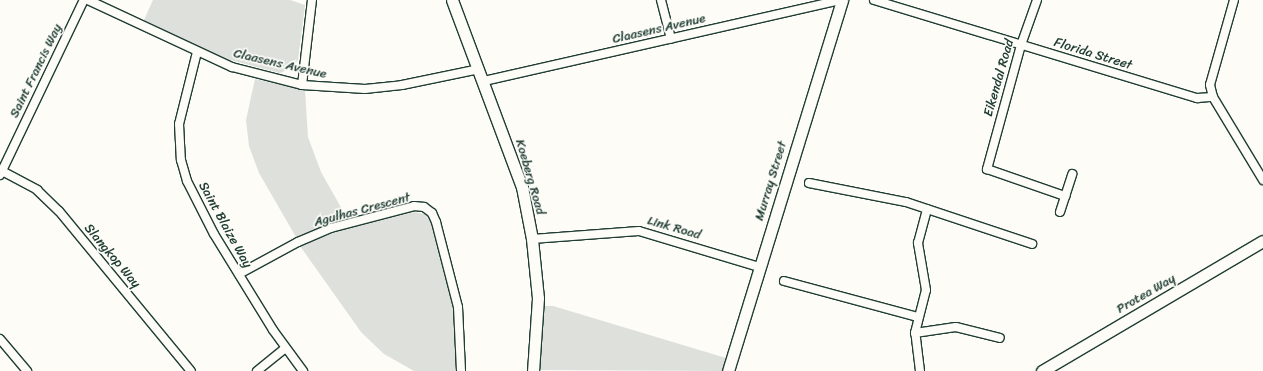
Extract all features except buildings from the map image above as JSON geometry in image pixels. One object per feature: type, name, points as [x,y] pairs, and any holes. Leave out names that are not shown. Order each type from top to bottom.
[{"type":"street","name":"Saint Francis Way","points":[[1,173],[84,0]]},
{"type":"street","name":"Claasens Avenue","points":[[88,0],[232,67],[302,85],[365,89],[402,85],[479,69]]},
{"type":"street","points":[[302,85],[312,0]]},
{"type":"street","name":"Koeberg Road","points":[[452,0],[484,81],[522,187],[532,238],[538,298],[533,371]]},
{"type":"street","points":[[661,0],[671,39]]},
{"type":"street","name":"Claasens Avenue","points":[[484,81],[841,0]]},
{"type":"street","name":"Murray Street","points":[[728,371],[841,0]]},
{"type":"street","name":"Florida Street","points":[[874,0],[1197,98],[1213,96]]},
{"type":"street","name":"Eikendal Road","points":[[1037,0],[1021,45],[987,164],[990,172],[1065,196]]},
{"type":"street","points":[[1234,0],[1210,79],[1213,96],[1263,180]]},
{"type":"street","name":"Saint Blaize Way","points":[[197,52],[179,124],[181,160],[197,203],[285,348],[303,371]]},
{"type":"street","name":"Slangkop Way","points":[[1,173],[37,190],[59,211],[191,371]]},
{"type":"street","points":[[1060,212],[1072,174]]},
{"type":"street","points":[[809,183],[927,209],[1032,244]]},
{"type":"street","name":"Agulhas Crescent","points":[[239,274],[298,242],[331,228],[414,206],[424,207],[432,213],[436,222],[458,307],[461,371]]},
{"type":"street","points":[[920,371],[915,333],[917,317],[926,294],[918,243],[927,209]]},
{"type":"street","name":"Link Road","points":[[532,238],[639,231],[759,268]]},
{"type":"street","name":"Protea Way","points":[[1042,371],[1263,241]]},
{"type":"street","points":[[784,281],[917,317]]},
{"type":"street","points":[[915,333],[956,328],[1000,338]]},
{"type":"street","points":[[0,339],[27,371]]},
{"type":"street","points":[[257,371],[285,348]]},
{"type":"shaded area","points":[[153,0],[290,0],[305,5],[298,60],[292,68],[280,73],[223,58],[144,20]]},
{"type":"shaded area","points":[[255,79],[305,90],[308,137],[321,172],[347,218],[296,237],[259,173],[249,146],[246,120]]},
{"type":"shaded area","points":[[413,212],[425,214],[432,223],[456,319],[456,371],[414,371],[384,354],[361,332],[300,246],[339,231]]},
{"type":"shaded area","points":[[544,306],[553,306],[726,358],[722,371],[538,370]]}]
